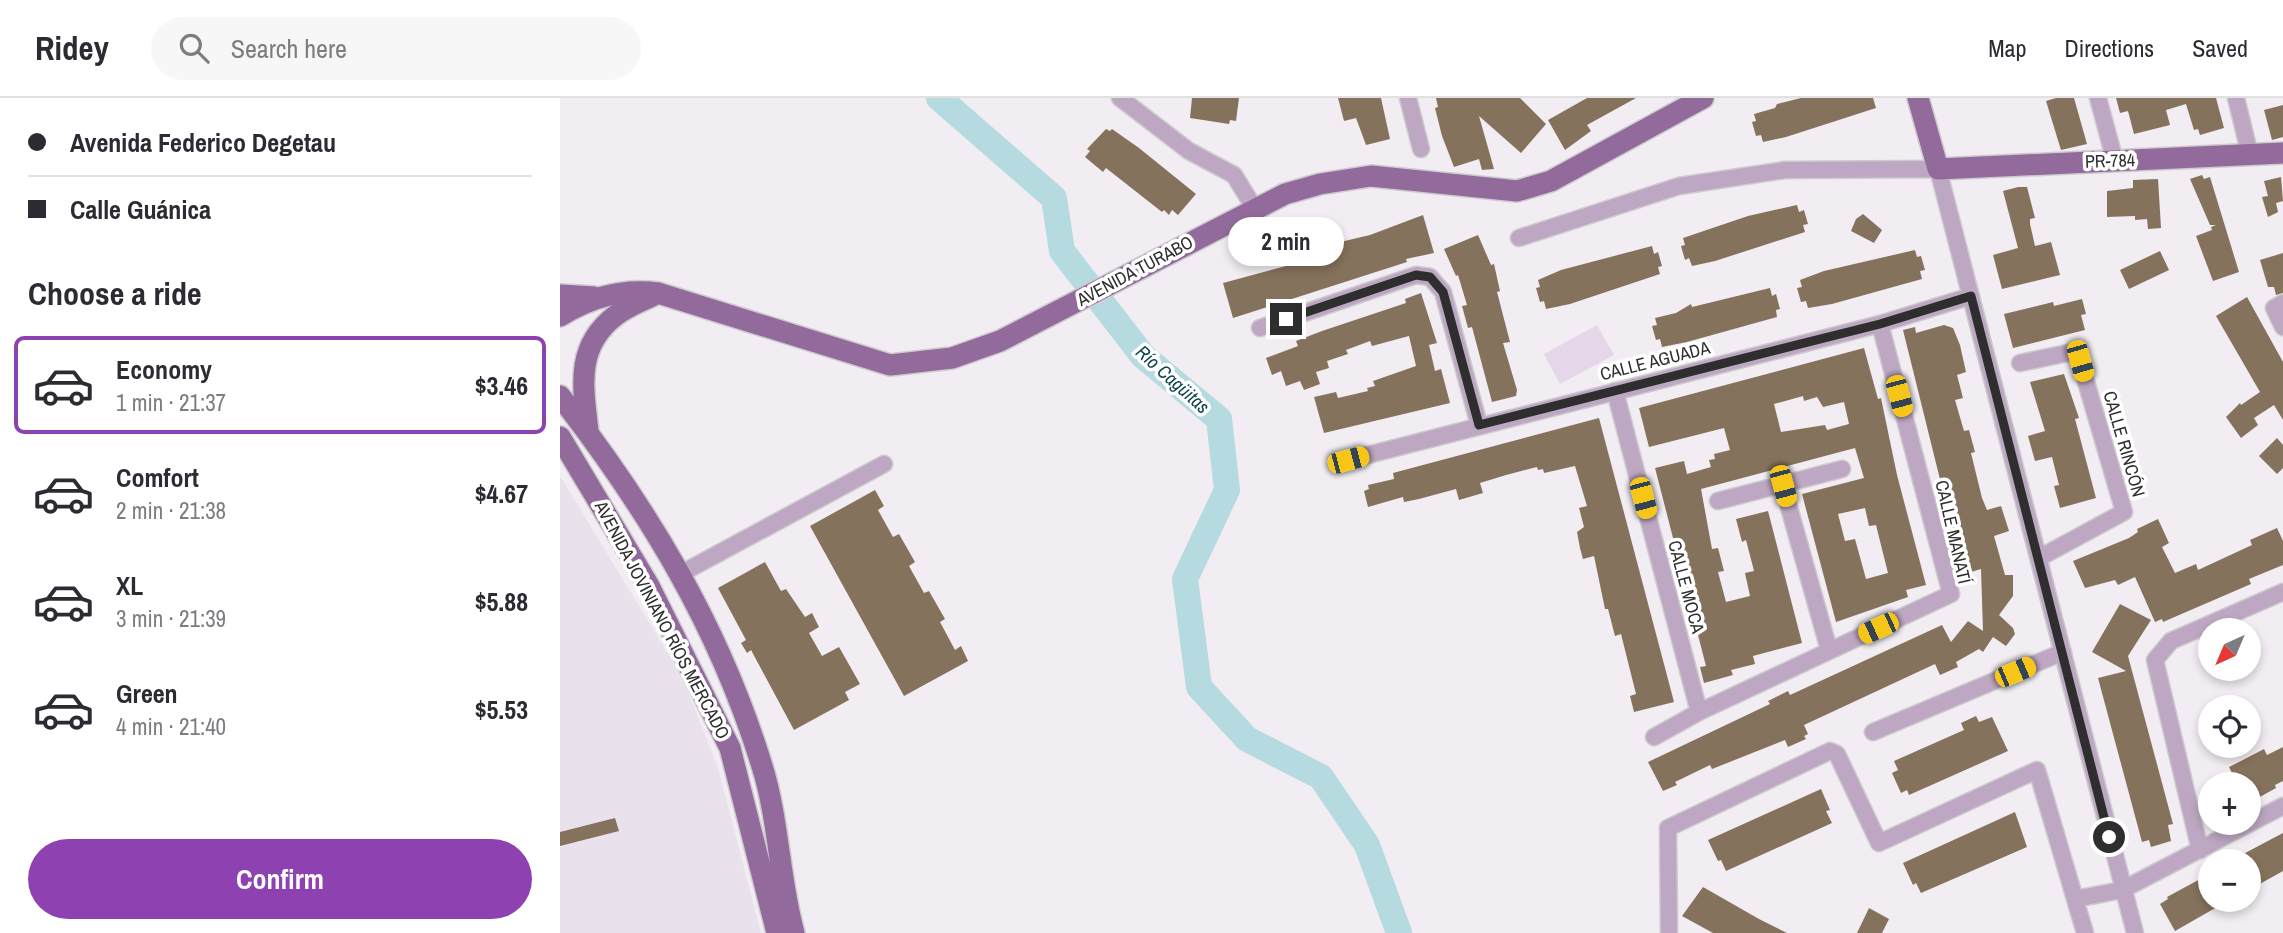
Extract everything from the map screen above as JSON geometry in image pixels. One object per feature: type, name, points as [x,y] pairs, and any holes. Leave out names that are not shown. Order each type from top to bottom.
[{"type":"main road","name":"AVENIDA TURABO","points":[[560,316],[596,297],[637,290],[658,293],[890,365],[951,358],[1000,341],[1286,194],[1320,184],[1371,176],[1517,191],[1550,181],[1703,98]]},
{"type":"main road","points":[[1918,98],[1938,169]]},
{"type":"main road","name":"PR-784","points":[[1938,169],[2283,153]]},
{"type":"main road","points":[[589,433],[582,377],[589,351],[615,316],[658,293]]},
{"type":"main road","points":[[560,295],[596,297]]},
{"type":"main road","name":"AVENIDA JOVINIANO RÍOS MERCADO","points":[[560,396],[622,478],[682,573],[732,681],[763,769],[794,933]]},
{"type":"main road","name":"AVENIDA JOVINIANO RÍOS MERCADO","points":[[560,437],[649,586],[730,748],[777,933]]},
{"type":"street","points":[[1120,98],[1189,151],[1234,176],[1255,209]]},
{"type":"street","points":[[1408,98],[1421,149]]},
{"type":"street","points":[[2098,98],[2115,161]]},
{"type":"street","points":[[2236,98],[2250,155]]},
{"type":"street","points":[[1519,238],[1679,186],[1784,170],[1938,169],[2122,890],[2136,933]]},
{"type":"street","points":[[1260,328],[1416,275],[1430,277],[1443,292],[1479,425]]},
{"type":"street","name":"CALLE AGUADA","points":[[1348,460],[1880,324],[1971,296]]},
{"type":"street","points":[[2283,303],[2274,308],[2283,327]]},
{"type":"street","name":"CALLE MANATÍ","points":[[1654,737],[1699,712],[1951,594],[1880,324]]},
{"type":"street","name":"CALLE RINCÓN","points":[[2020,363],[2077,351],[2123,512],[2039,558]]},
{"type":"street","name":"CALLE MOCA","points":[[1615,391],[1699,712]]},
{"type":"street","points":[[682,573],[884,464]]},
{"type":"street","points":[[1718,501],[1842,469]]},
{"type":"street","points":[[1783,486],[1829,650]]},
{"type":"street","points":[[2200,849],[2155,660],[2171,641],[2283,592]]},
{"type":"street","points":[[1873,732],[2063,652]]},
{"type":"street","points":[[1669,933],[1668,828],[1830,751],[1837,754],[1879,843],[2037,770],[2085,933]]},
{"type":"street","points":[[2202,849],[2283,806]]},
{"type":"street","points":[[2075,899],[2122,890],[2198,851]]},
{"type":"shaded area","points":[[1597,325],[1614,355],[1560,384],[1544,354]]},
{"type":"shaded area","points":[[560,476],[681,675],[718,768],[761,933],[560,933]]},
{"type":"building","points":[[1192,98],[1239,98],[1236,121],[1230,120],[1229,124],[1190,118]]},
{"type":"building","points":[[1338,98],[1381,98],[1390,139],[1366,145],[1356,118],[1344,121]]},
{"type":"building","points":[[1436,98],[1520,98],[1546,124],[1521,153],[1479,116],[1494,169],[1482,170],[1479,159],[1454,167],[1442,136],[1435,108],[1438,107]]},
{"type":"building","points":[[1587,98],[1636,98],[1587,125],[1591,131],[1565,150],[1548,120]]},
{"type":"building","points":[[1801,98],[1873,98],[1876,108],[1786,137],[1763,142],[1761,135],[1756,136],[1752,122],[1756,121],[1754,114]]},
{"type":"building","points":[[2074,98],[2087,144],[2061,150],[2046,101]]},
{"type":"building","points":[[2116,98],[2216,98],[2224,128],[2200,135],[2198,129],[2194,130],[2186,104],[2166,110],[2170,125],[2134,134],[2128,111],[2120,113]]},
{"type":"building","points":[[2283,105],[2283,137],[2272,140],[2264,110]]},
{"type":"building","points":[[1106,129],[1112,129],[1139,148],[1196,194],[1178,215],[1172,210],[1169,215],[1164,210],[1162,212],[1106,168],[1103,172],[1085,157],[1090,151],[1087,149]]},
{"type":"building","points":[[2202,175],[2204,179],[2210,177],[2239,272],[2213,281],[2196,236],[2212,230],[2211,227],[2216,225],[2210,225],[2190,179]]},
{"type":"building","points":[[2281,177],[2283,201],[2276,203],[2278,212],[2268,217],[2262,197],[2268,196],[2264,181]]},
{"type":"building","points":[[2158,179],[2161,228],[2148,229],[2147,219],[2135,220],[2135,216],[2107,217],[2107,191],[2133,188],[2133,180]]},
{"type":"building","points":[[2027,187],[2035,218],[2030,219],[2030,224],[2035,246],[2051,242],[2060,275],[2002,289],[1993,255],[2018,248],[2003,191]]},
{"type":"building","points":[[1797,205],[1799,212],[1804,210],[1808,224],[1803,225],[1805,232],[1715,261],[1692,266],[1689,258],[1685,260],[1681,246],[1685,245],[1683,238],[1748,216]]},
{"type":"building","points":[[1863,214],[1882,230],[1874,243],[1851,231],[1856,219]]},
{"type":"building","points":[[1423,215],[1434,253],[1406,259],[1407,262],[1233,318],[1223,283],[1301,262],[1298,252],[1370,235]]},
{"type":"building","points":[[1478,235],[1491,265],[1494,264],[1500,291],[1497,292],[1510,342],[1503,343],[1517,390],[1516,396],[1492,402],[1472,327],[1468,328],[1462,306],[1467,305],[1458,275],[1456,276],[1444,249]]},
{"type":"building","points":[[1652,246],[1654,254],[1658,252],[1662,266],[1658,267],[1660,274],[1570,304],[1546,309],[1544,301],[1540,302],[1536,288],[1540,287],[1538,280],[1561,270]]},
{"type":"building","points":[[1915,250],[1917,257],[1921,256],[1925,270],[1920,271],[1922,279],[1832,304],[1808,308],[1806,301],[1801,302],[1797,288],[1802,287],[1800,280],[1824,271]]},
{"type":"building","points":[[2160,251],[2169,270],[2129,289],[2120,270]]},
{"type":"building","points":[[2283,253],[2283,293],[2276,295],[2274,287],[2268,287],[2260,260]]},
{"type":"building","points":[[1770,288],[1772,296],[1776,294],[1780,309],[1776,310],[1777,317],[1662,347],[1660,339],[1656,340],[1652,326],[1657,325],[1655,318],[1676,313],[1691,304],[1692,307]]},
{"type":"building","points":[[1421,293],[1437,343],[1429,345],[1435,371],[1441,369],[1450,403],[1324,433],[1314,397],[1336,392],[1338,398],[1368,391],[1367,388],[1375,386],[1373,381],[1416,366],[1409,336],[1372,346],[1370,341],[1346,350],[1348,354],[1327,361],[1329,368],[1316,372],[1320,384],[1304,390],[1300,381],[1286,386],[1281,371],[1272,375],[1266,358],[1298,346],[1296,341],[1406,303],[1405,299]]},
{"type":"building","points":[[2247,297],[2283,362],[2283,420],[2274,405],[2254,418],[2258,425],[2241,438],[2226,417],[2240,403],[2241,405],[2260,392],[2216,316]]},
{"type":"building","points":[[2082,299],[2086,314],[2081,315],[2085,330],[2013,348],[2004,314],[2053,302],[2054,306]]},
{"type":"building","points":[[1944,325],[1953,328],[1966,372],[1957,375],[1963,398],[1955,400],[1964,431],[1969,430],[1975,452],[1971,453],[1982,498],[1987,510],[2001,506],[2009,531],[1994,536],[2005,575],[2013,575],[2013,596],[1999,615],[2013,628],[2015,634],[2006,646],[1993,637],[1983,652],[1979,649],[1956,662],[1958,667],[1940,675],[1935,664],[1804,725],[1808,734],[1804,736],[1806,739],[1788,747],[1785,740],[1712,769],[1710,765],[1663,791],[1648,762],[1770,704],[1768,701],[1788,691],[1790,695],[1942,625],[1951,642],[1968,621],[1983,631],[1981,569],[1971,572],[1970,566],[1965,568],[1963,559],[1960,560],[1903,330],[1915,327],[1916,333]]},
{"type":"building","points":[[1864,348],[1878,399],[1881,398],[1897,475],[1926,585],[1906,590],[1908,597],[1836,622],[1802,494],[1864,478],[1855,448],[1701,489],[1712,549],[1718,548],[1724,571],[1718,572],[1726,602],[1750,596],[1745,573],[1754,571],[1746,540],[1742,542],[1736,519],[1768,511],[1802,643],[1753,656],[1755,664],[1731,670],[1733,675],[1704,683],[1700,667],[1706,666],[1655,468],[1684,461],[1687,474],[1711,467],[1709,460],[1715,459],[1714,454],[1730,450],[1724,428],[1649,447],[1639,408]],"holes":[[[1803,396],[1804,401],[1817,397],[1823,407],[1844,402],[1849,424],[1827,430],[1825,425],[1781,432],[1774,404]],[[1865,508],[1869,526],[1876,525],[1888,573],[1866,579],[1855,539],[1845,541],[1838,514]]]},
{"type":"building","points":[[2064,374],[2079,418],[2075,419],[2096,498],[2060,508],[2054,486],[2059,485],[2052,457],[2035,461],[2028,436],[2045,431],[2030,382]]},
{"type":"building","points":[[1599,418],[1674,702],[1634,712],[1630,696],[1636,694],[1621,634],[1615,636],[1608,609],[1605,609],[1594,556],[1583,559],[1580,548],[1577,532],[1584,527],[1579,508],[1587,506],[1575,466],[1544,473],[1543,469],[1538,470],[1537,467],[1506,475],[1480,483],[1483,493],[1459,500],[1456,489],[1404,502],[1403,497],[1368,507],[1364,491],[1369,489],[1368,485],[1394,479],[1393,473]]},
{"type":"building","points":[[2277,438],[2283,445],[2283,468],[2277,474],[2259,456]]},
{"type":"building","points":[[875,490],[884,506],[878,510],[893,537],[899,534],[915,562],[909,566],[924,593],[929,591],[945,619],[940,622],[955,650],[961,646],[968,661],[904,696],[810,526]]},
{"type":"building","points":[[2158,519],[2169,543],[2162,547],[2175,573],[2196,564],[2198,570],[2252,545],[2250,540],[2277,528],[2283,541],[2283,565],[2249,579],[2251,584],[2163,622],[2162,619],[2155,622],[2135,577],[2118,585],[2115,580],[2085,588],[2073,561],[2129,538],[2138,532],[2137,529]]},
{"type":"building","points":[[765,562],[781,591],[786,589],[805,617],[812,613],[819,627],[809,633],[822,656],[839,647],[860,684],[845,692],[849,700],[794,730],[751,650],[747,653],[741,643],[746,640],[718,588]]},
{"type":"building","points":[[2120,604],[2151,620],[2128,656],[2173,824],[2168,825],[2171,841],[2151,847],[2149,840],[2142,842],[2098,678],[2126,671],[2092,652]]},
{"type":"building","points":[[1976,716],[1979,722],[1992,717],[2008,751],[1909,795],[1907,790],[1901,793],[1892,773],[1898,770],[1894,761],[1964,730],[1961,723]]},
{"type":"building","points":[[2283,747],[2283,781],[2261,796],[2261,772],[2232,772],[2229,767],[2246,758],[2261,758],[2261,751],[2264,749],[2267,755]]},
{"type":"building","points":[[1821,789],[1832,823],[1726,871],[1721,860],[1718,861],[1708,840]]},
{"type":"building","points":[[2015,812],[2027,847],[1921,893],[1916,883],[1913,885],[1903,863]]},
{"type":"building","points":[[615,818],[619,831],[560,846],[560,832]]},
{"type":"building","points":[[2283,833],[2283,871],[2261,883],[2261,849],[2253,849]]},
{"type":"building","points":[[2198,880],[2198,912],[2208,912],[2175,931],[2160,904],[2168,899],[2167,897]]},
{"type":"building","points":[[1703,887],[1787,933],[1713,933],[1682,916]]},
{"type":"building","points":[[1869,908],[1889,919],[1882,933],[1857,933]]},
{"type":"waterway","name":"Río Cagüitas","points":[[939,98],[1054,198],[1062,251],[1143,356],[1219,419],[1227,490],[1185,579],[1199,687],[1247,739],[1321,777],[1367,845],[1399,933]]},
{"type":"route","points":[[1286,319],[1416,275],[1430,277],[1443,292],[1479,425],[1880,324],[1971,296],[2109,837]]}]
